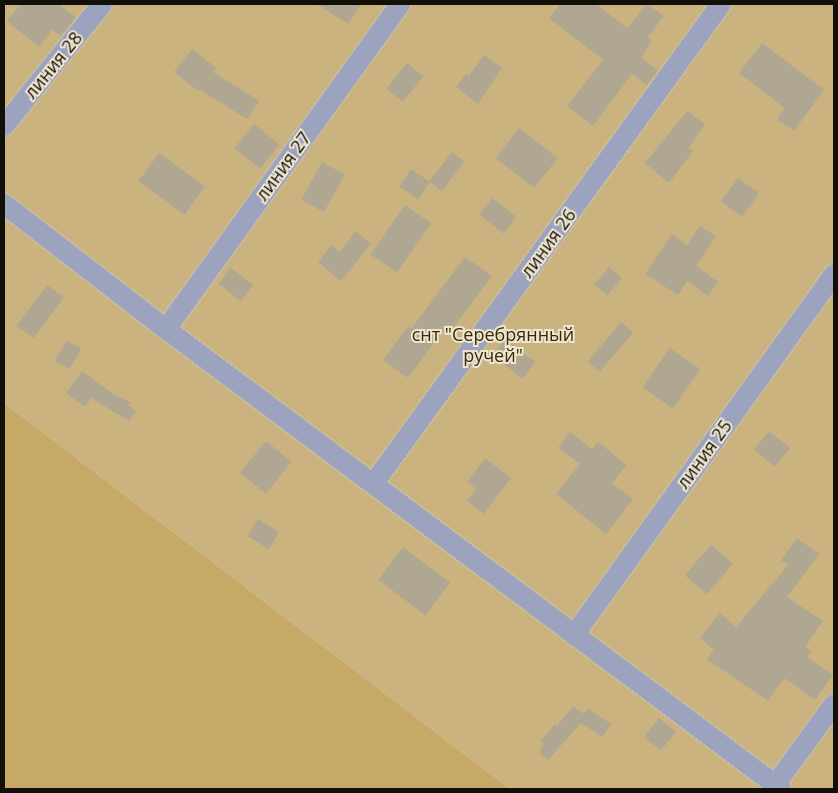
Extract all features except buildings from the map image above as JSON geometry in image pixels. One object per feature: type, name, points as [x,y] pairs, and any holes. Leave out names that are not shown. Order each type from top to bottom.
[{"type":"street","name":"линия 28","points":[[4,126],[102,4]]},
{"type":"street","name":"линия 27","points":[[166,329],[400,4]]},
{"type":"street","name":"линия 26","points":[[374,482],[721,4]]},
{"type":"street","points":[[4,204],[166,329],[374,482],[574,635],[778,787],[834,704]]},
{"type":"street","name":"линия 25","points":[[574,635],[834,274]]},
{"type":"green space","name":"снт \"Серебрянный ручей\"","points":[[4,4],[834,4],[834,789],[510,789],[4,403]]},
{"type":"shaded area","points":[[4,403],[510,789],[4,789]]}]
